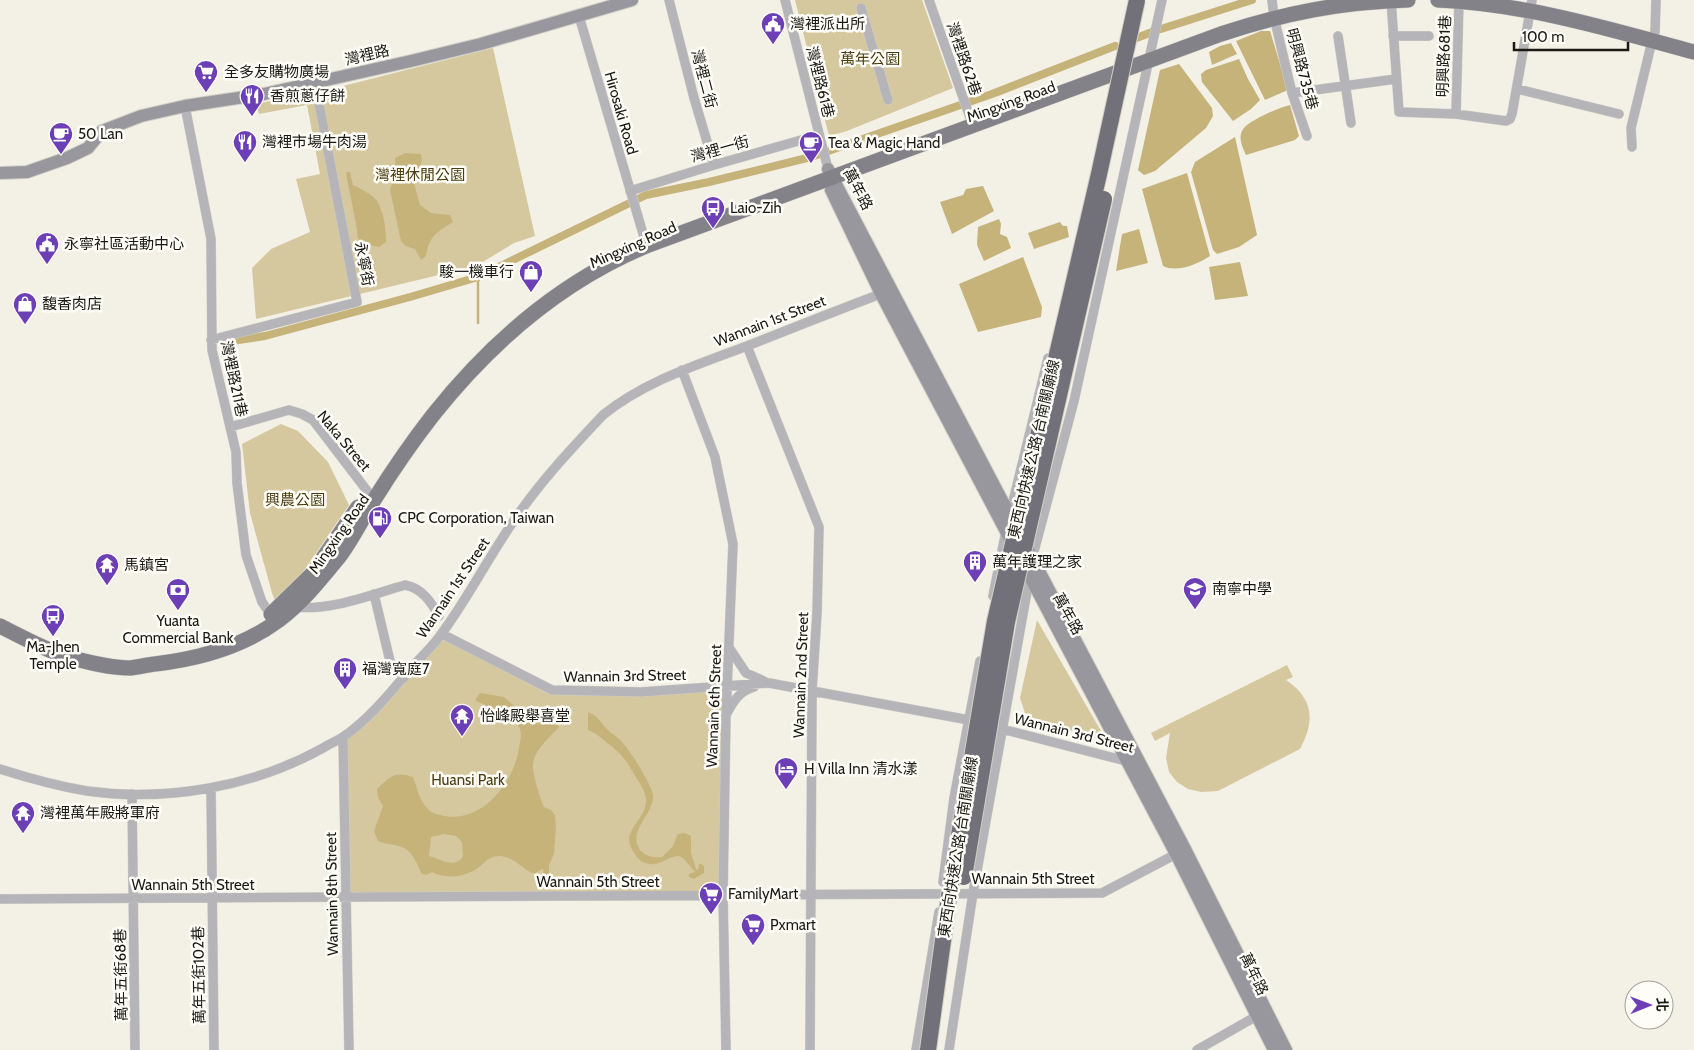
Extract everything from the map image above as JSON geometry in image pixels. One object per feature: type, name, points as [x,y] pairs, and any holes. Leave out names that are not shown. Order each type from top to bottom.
[{"type":"highway","name":"東西向快速公路 台南關廟線","points":[[928,1050],[950,889],[995,621],[1099,174],[1137,0]]},
{"type":"highway","name":"東西向快速公路 台南關廟線","points":[[939,1050],[961,890],[1007,622],[1110,177],[1148,0]]},
{"type":"main road","name":"Mingxing Road","points":[[372,495],[463,379],[511,331],[560,292],[596,270],[640,248],[829,171],[969,117],[1115,69],[1216,26],[1272,8],[1312,0]]},
{"type":"main road","name":"Mingxing Road","points":[[1272,8],[1314,9],[1391,0],[1408,0]]},
{"type":"main road","points":[[1438,0],[1531,3],[1654,36],[1694,42]]},
{"type":"main road","points":[[1654,36],[1694,52]]},
{"type":"main road","name":"Mingxing Road","points":[[0,626],[40,646],[67,656],[130,668],[205,655],[249,638],[290,604],[340,555],[406,436],[456,374],[506,323],[554,285],[584,266],[644,237],[829,171]]},
{"type":"main road","name":"Mingxing Road","points":[[0,617],[68,647],[88,653],[132,658],[182,651],[214,643],[274,618]]},
{"type":"street","name":"灣裡路","points":[[0,172],[27,172],[58,162],[92,145],[102,131],[141,116],[185,106],[315,84],[482,44],[632,0]]},
{"type":"street","name":"灣裡二街","points":[[669,0],[694,98],[714,165]]},
{"type":"street","name":"灣裡路61巷","points":[[785,0],[829,171]]},
{"type":"street","name":"灣裡路62巷","points":[[929,0],[969,117]]},
{"type":"street","points":[[916,1050],[942,894],[954,798],[1006,532],[1083,216],[1129,0]]},
{"type":"street","points":[[949,1050],[973,894],[1032,559],[1074,401],[1162,0]]},
{"type":"street","points":[[1391,0],[1400,112],[1456,114],[1506,121],[1510,119],[1512,114],[1531,3]]},
{"type":"street","name":"明興路681巷","points":[[1456,114],[1459,0]]},
{"type":"street","points":[[1632,147],[1631,128],[1654,36],[1656,0]]},
{"type":"street","points":[[860,8],[888,100]]},
{"type":"street","name":"明興路735巷","points":[[1272,8],[1292,92],[1307,136]]},
{"type":"street","name":"Hirosaki Road","points":[[579,16],[644,237]]},
{"type":"street","points":[[1338,36],[1350,123]]},
{"type":"street","points":[[1393,36],[1429,36]]},
{"type":"street","points":[[1292,92],[1396,79]]},
{"type":"street","name":"永寧街","points":[[211,340],[357,302],[315,84]]},
{"type":"street","points":[[1517,89],[1619,114]]},
{"type":"street","name":"灣裡路211巷","points":[[185,106],[211,239],[211,340],[236,452],[237,483],[246,555],[262,602],[274,618]]},
{"type":"street","name":"灣裡一街","points":[[630,191],[714,165],[820,138]]},
{"type":"street","name":"萬年路","points":[[829,171],[886,292],[1006,532],[1134,763]]},
{"type":"street","name":"萬年路","points":[[886,292],[1010,516],[1261,1014],[1274,1050]]},
{"type":"street","name":"Wannain 1st Street","points":[[0,769],[68,788],[132,794],[162,794],[211,788],[275,771],[308,756],[343,737],[367,716],[404,678],[442,634],[513,521],[554,467],[611,409],[640,389],[682,370],[886,292]]},
{"type":"street","name":"Wannain 2nd Street","points":[[747,346],[819,527],[818,612],[812,692],[810,1050]]},
{"type":"street","name":"Wannain 6th Street","points":[[682,370],[714,457],[733,544],[726,714],[723,894],[726,1050]]},
{"type":"street","name":"Naka Street","points":[[230,427],[289,410],[302,414],[313,420],[372,495]]},
{"type":"street","points":[[290,604],[317,607],[346,602],[405,585],[415,587],[432,604],[439,616]]},
{"type":"street","points":[[374,594],[390,661],[404,678]]},
{"type":"street","name":"Wannain 3rd Street","points":[[442,634],[552,690],[641,692],[769,683],[969,720]]},
{"type":"street","points":[[729,648],[746,673],[758,680],[769,683]]},
{"type":"street","points":[[726,714],[738,695],[746,690],[769,683]]},
{"type":"street","name":"Wannain 3rd Street","points":[[1002,729],[1134,763]]},
{"type":"street","name":"Wannain 8th Street","points":[[343,737],[349,1050]]},
{"type":"street","name":"萬年五街102巷","points":[[211,788],[214,1050]]},
{"type":"street","name":"萬年五街68巷","points":[[132,794],[136,1050]]},
{"type":"street","name":"Wannain 5th Street","points":[[0,899],[1102,893],[1180,851]]},
{"type":"street","points":[[1197,1050],[1261,1014]]},
{"type":"street","name":"萬年路","points":[[1261,1014],[1286,1050]]},
{"type":"green space","name":"萬年公園","points":[[795,0],[922,0],[953,88],[847,131],[829,136]]},
{"type":"green space","name":"灣裡休閒公園","points":[[493,48],[535,236],[514,243],[476,266],[256,319],[252,268],[271,249],[310,232],[296,179],[320,174],[307,105],[259,114],[256,104],[331,89]]},
{"type":"green space","name":"興農公園","points":[[281,424],[298,431],[328,462],[349,505],[303,572],[276,603],[250,513],[242,444]]},
{"type":"green space","points":[[1037,620],[1101,731],[1097,739],[1026,716],[1020,698]]},
{"type":"green space","name":"Huansi Park","points":[[442,634],[552,690],[727,686],[723,894],[346,898],[343,737]]},
{"type":"green space","points":[[1287,665],[1293,677],[1286,680],[1302,695],[1309,711],[1308,729],[1300,749],[1218,791],[1201,792],[1188,789],[1177,782],[1169,772],[1166,758],[1170,733],[1155,741],[1151,733]]},
{"type":"shaded area","points":[[1261,31],[1270,31],[1288,90],[1265,100],[1236,41]]},
{"type":"shaded area","points":[[1231,43],[1237,54],[1212,65],[1209,52]]},
{"type":"shaded area","points":[[1239,59],[1260,100],[1251,109],[1233,121],[1202,82],[1201,74],[1206,70]]},
{"type":"shaded area","points":[[1179,64],[1212,108],[1213,116],[1206,128],[1155,171],[1144,175],[1138,170],[1160,70]]},
{"type":"shaded area","points":[[1290,105],[1299,136],[1295,140],[1246,155],[1241,141],[1244,128],[1260,117]]},
{"type":"shaded area","points":[[1235,137],[1257,235],[1239,247],[1217,254],[1213,250],[1191,172],[1195,162]]},
{"type":"shaded area","points":[[405,153],[421,154],[422,161],[414,183],[420,205],[431,213],[450,215],[453,222],[435,235],[429,244],[426,256],[421,260],[415,249],[405,246],[401,241],[390,190],[396,172],[395,158]]},
{"type":"shaded area","points":[[346,172],[350,172],[353,185],[372,196],[379,205],[384,221],[386,242],[379,247],[369,245],[358,239]]},
{"type":"shaded area","points":[[1187,173],[1210,256],[1187,267],[1175,269],[1163,266],[1142,189]]},
{"type":"shaded area","points":[[983,186],[994,211],[952,234],[940,202],[963,195],[966,189]]},
{"type":"shaded area","points":[[999,219],[1001,224],[1000,234],[1007,237],[1011,248],[984,261],[977,245],[978,227]]},
{"type":"shaded area","points":[[1060,222],[1063,226],[1067,226],[1069,237],[1034,249],[1028,233]]},
{"type":"shaded area","points":[[1139,229],[1148,263],[1116,271],[1122,234]]},
{"type":"shaded area","points":[[1023,257],[1042,307],[1041,317],[978,332],[959,284]]},
{"type":"shaded area","points":[[1240,262],[1248,296],[1215,300],[1209,267]]},
{"type":"shaded area","points":[[480,693],[504,697],[529,719],[558,718],[554,722],[559,727],[540,748],[533,764],[538,792],[544,807],[551,810],[555,815],[554,854],[549,865],[549,882],[545,882],[543,869],[533,873],[510,859],[499,856],[491,858],[476,869],[463,875],[447,876],[432,872],[426,875],[421,873],[409,851],[400,846],[378,841],[374,831],[383,806],[378,798],[377,789],[393,776],[413,777],[424,805],[433,813],[444,816],[458,816],[484,807],[503,786],[511,774],[516,761],[521,739],[520,729],[518,725],[507,717],[475,700]],"holes":[[[444,834],[456,836],[462,842],[463,857],[459,861],[451,863],[429,856],[431,837]]]},
{"type":"shaded area","points":[[588,712],[598,718],[625,746],[640,767],[652,790],[653,795],[650,809],[636,837],[641,851],[651,857],[662,857],[673,846],[678,834],[685,833],[691,836],[691,853],[696,869],[698,870],[699,864],[701,864],[704,866],[704,873],[694,879],[689,877],[689,874],[695,872],[679,856],[648,864],[639,860],[636,856],[629,840],[630,833],[644,809],[645,795],[621,755],[600,737],[588,730]]},
{"type":"waterway","points":[[1161,29],[1252,0]]},
{"type":"waterway","points":[[1129,41],[1152,32]]},
{"type":"waterway","points":[[225,342],[265,336],[478,277],[646,195],[811,157],[992,94],[1115,46]]},
{"type":"waterway","points":[[478,277],[478,323]]},
{"type":"place","name":"灣裡派出所","points":[[773,45]]},
{"type":"place","name":"全多友購物廣場","points":[[206,93]]},
{"type":"place","name":"香煎蔥仔餅","points":[[252,117]]},
{"type":"place","name":"50 Lan","points":[[61,155]]},
{"type":"place","name":"灣裡市場牛肉湯","points":[[245,163]]},
{"type":"place","name":"Tea & Magic Hand","points":[[811,164]]},
{"type":"place","name":"Laio-Zih","points":[[713,229]]},
{"type":"place","name":"永寧社區活動中心","points":[[47,265]]},
{"type":"place","name":"駿一機車行","points":[[531,293]]},
{"type":"place","name":"馥香肉店","points":[[25,325]]},
{"type":"place","name":"CPC Corporation, Taiwan","points":[[380,539]]},
{"type":"place","name":"萬年護理之家","points":[[975,583]]},
{"type":"place","name":"馬鎮宮","points":[[107,586]]},
{"type":"place","name":"南寧中學","points":[[1195,610]]},
{"type":"place","name":"Yuanta Commercial Bank","points":[[178,611]]},
{"type":"place","name":"Ma-Jhen Temple","points":[[53,637]]},
{"type":"place","name":"福灣寬庭7","points":[[345,690]]},
{"type":"place","name":"怡峰殿舉喜堂","points":[[462,737]]},
{"type":"place","name":"H Villa Inn 清水漾","points":[[786,790]]},
{"type":"place","name":"灣裡萬年殿將軍府","points":[[23,834]]},
{"type":"place","name":"FamilyMart","points":[[711,915]]},
{"type":"place","name":"Pxmart","points":[[753,946]]}]
